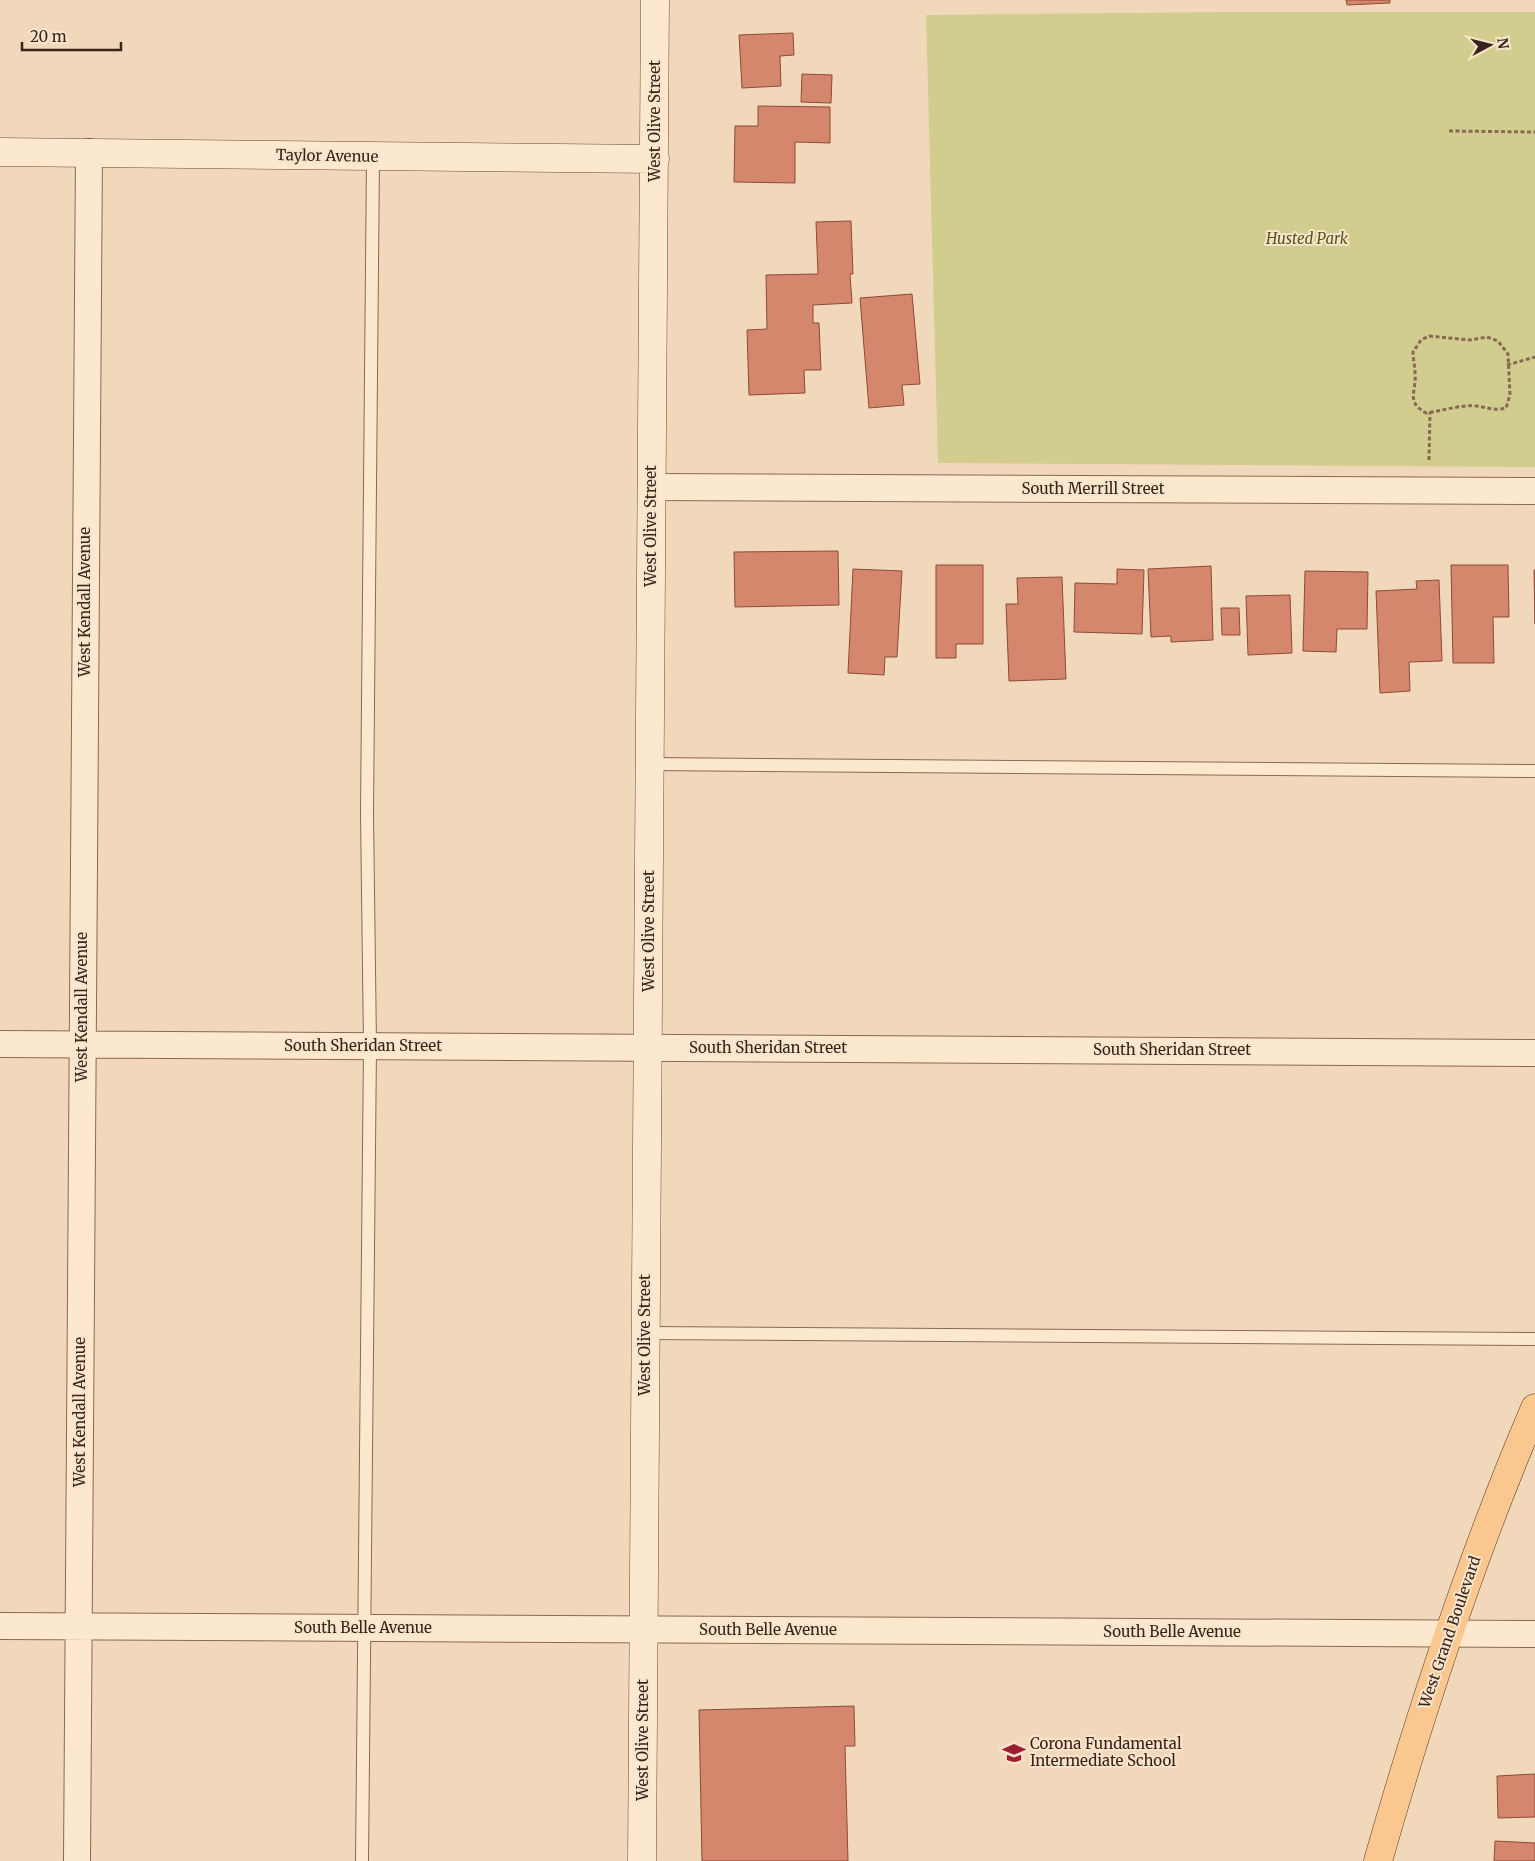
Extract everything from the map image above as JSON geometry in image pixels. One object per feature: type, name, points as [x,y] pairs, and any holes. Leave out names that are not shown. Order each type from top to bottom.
[{"type":"main road","name":"West Grand Boulevard","points":[[1378,1861],[1405,1766],[1448,1634],[1492,1513],[1535,1408]]},
{"type":"street","name":"West Olive Street","points":[[642,1861],[655,0]]},
{"type":"street","name":"Taylor Avenue","points":[[0,152],[655,159]]},
{"type":"street","name":"West Kendall Avenue","points":[[77,1861],[89,152]]},
{"type":"street","name":"South Merrill Street","points":[[651,487],[1535,491]]},
{"type":"street","name":"South Sheridan Street","points":[[0,1044],[1535,1053]]},
{"type":"street","name":"South Belle Avenue","points":[[0,1626],[1535,1634]]},
{"type":"lane","points":[[362,1861],[370,1046],[367,813],[373,157]]},
{"type":"lane","points":[[650,764],[1535,771]]},
{"type":"lane","points":[[645,1332],[1535,1339]]},
{"type":"path","points":[[1449,132],[1535,132]]},
{"type":"path","points":[[1429,336],[1470,340],[1487,337],[1493,338],[1503,346],[1508,354],[1507,365],[1510,395],[1506,408],[1493,411],[1466,406],[1430,412],[1426,413],[1419,409],[1412,396],[1416,374],[1413,352],[1421,340],[1429,336]]},
{"type":"path","points":[[1507,365],[1535,357]]},
{"type":"path","points":[[1429,460],[1430,412]]},
{"type":"green space","name":"Husted Park","points":[[1228,12],[1535,12],[1535,467],[938,463],[926,15]]},
{"type":"building","points":[[1346,0],[1390,0],[1390,3],[1347,5]]},
{"type":"building","points":[[793,33],[794,55],[780,56],[781,86],[742,88],[739,35]]},
{"type":"building","points":[[802,74],[832,75],[831,103],[801,102]]},
{"type":"building","points":[[758,106],[830,107],[830,143],[795,142],[795,183],[734,182],[735,126],[758,126]]},
{"type":"building","points":[[851,221],[853,274],[850,274],[852,303],[813,305],[813,323],[819,323],[821,370],[804,370],[805,393],[749,395],[747,330],[767,329],[766,275],[818,274],[816,222]]},
{"type":"building","points":[[912,294],[920,384],[902,385],[904,405],[869,408],[860,298]]},
{"type":"building","points":[[838,551],[839,605],[735,607],[734,552]]},
{"type":"building","points":[[936,565],[983,565],[983,644],[956,644],[956,658],[936,658]]},
{"type":"building","points":[[1451,565],[1508,565],[1509,617],[1493,617],[1494,663],[1453,663]]},
{"type":"building","points":[[1211,566],[1213,640],[1171,642],[1171,636],[1151,637],[1148,569]]},
{"type":"building","points":[[853,569],[902,571],[897,657],[885,657],[884,675],[848,673]]},
{"type":"building","points":[[1117,569],[1144,570],[1142,634],[1074,632],[1075,583],[1117,584]]},
{"type":"building","points":[[1534,570],[1535,570],[1535,624]]},
{"type":"building","points":[[1305,571],[1368,572],[1367,629],[1337,629],[1336,652],[1303,651]]},
{"type":"building","points":[[1062,577],[1066,679],[1009,681],[1006,604],[1018,604],[1017,578]]},
{"type":"building","points":[[1439,580],[1442,661],[1409,662],[1410,691],[1380,693],[1376,591],[1417,589],[1416,581]]},
{"type":"building","points":[[1290,595],[1292,653],[1248,655],[1246,596]]},
{"type":"building","points":[[1221,608],[1239,608],[1240,635],[1222,635]]},
{"type":"building","points":[[854,1706],[855,1746],[845,1746],[848,1861],[702,1861],[699,1710]]},
{"type":"building","points":[[1535,1774],[1535,1817],[1498,1818],[1497,1776]]},
{"type":"building","points":[[1495,1841],[1535,1843],[1535,1861],[1494,1861]]},
{"type":"place","name":"Corona Fundamental Intermediate School","points":[[1014,1753]]}]
